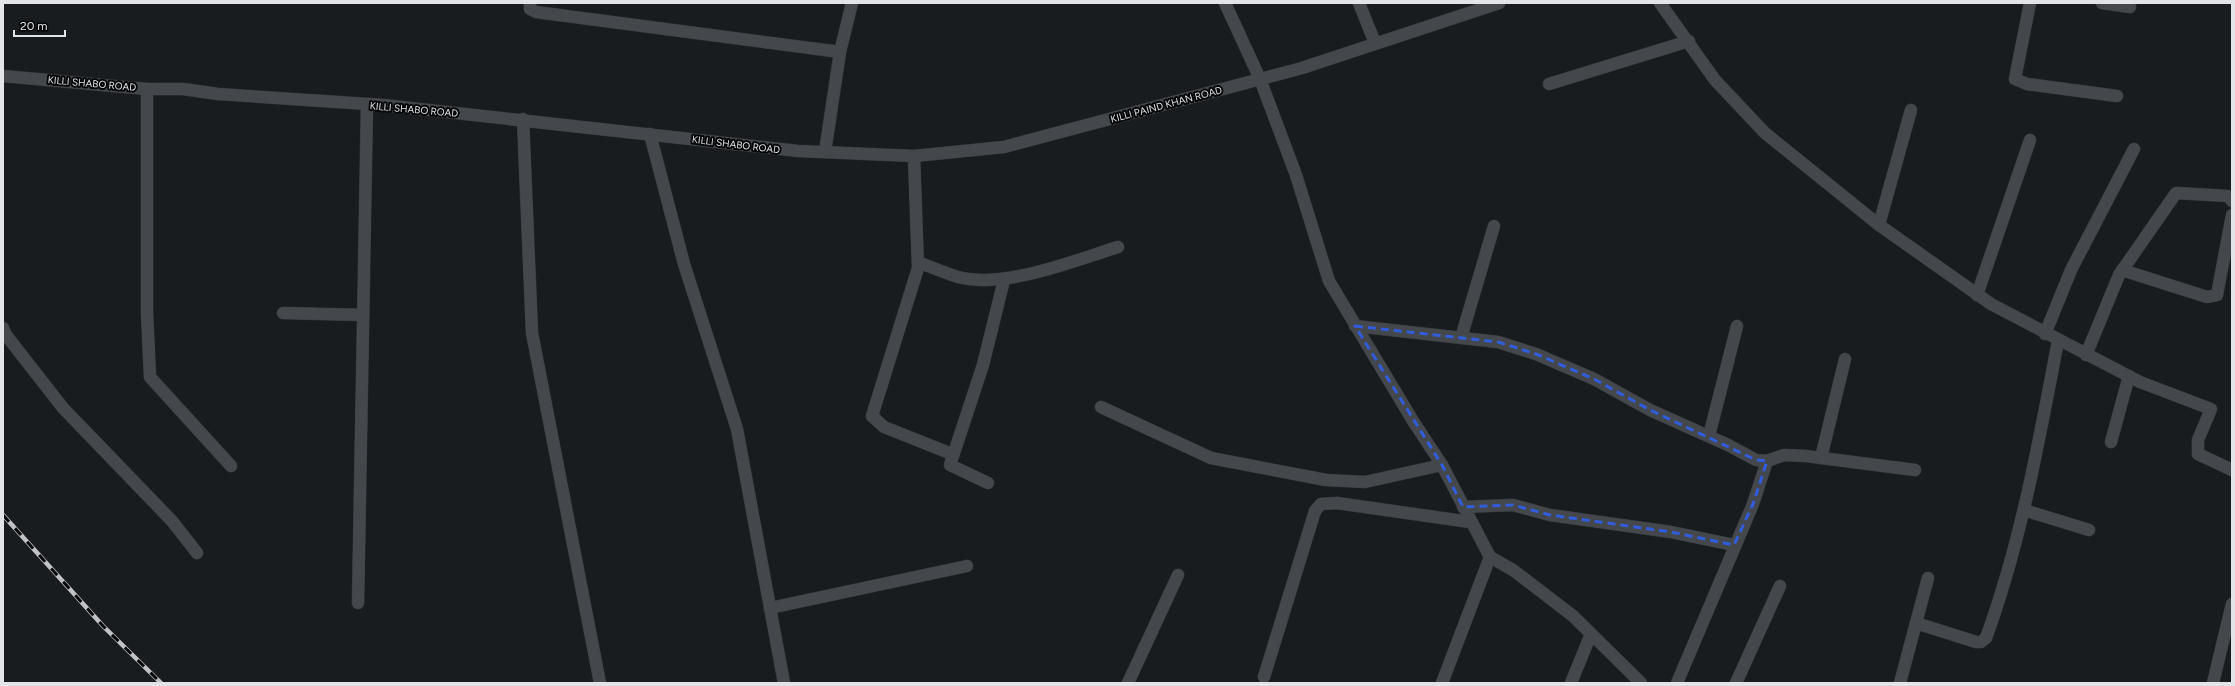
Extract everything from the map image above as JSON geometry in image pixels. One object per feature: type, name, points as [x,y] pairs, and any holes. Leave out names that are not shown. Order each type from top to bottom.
[{"type":"street","points":[[530,3],[530,9],[536,12],[840,52]]},
{"type":"street","points":[[825,152],[840,52],[852,3]]},
{"type":"street","points":[[1224,3],[1260,79],[1296,175],[1329,281],[1355,326],[1442,465],[1470,522],[1490,557],[1514,570],[1573,616],[1641,683]]},
{"type":"street","points":[[1359,3],[1376,43]]},
{"type":"street","name":"KILLI PAIND KHAN ROAD","points":[[825,152],[914,156],[1004,147],[1302,68],[1499,3]]},
{"type":"street","points":[[1660,3],[1715,80],[1765,133],[1879,225],[1977,295],[2058,341],[2129,376],[2211,409],[2198,440],[2198,454],[2232,470]]},
{"type":"street","points":[[2030,3],[2014,79],[2027,84],[2117,96]]},
{"type":"street","points":[[2102,3],[2130,7]]},
{"type":"street","points":[[1549,84],[1688,41]]},
{"type":"street","name":"KILLI SHABO ROAD","points":[[3,76],[147,89],[182,89],[218,94],[367,104],[523,119],[798,151],[825,152]]},
{"type":"street","points":[[147,89],[147,313],[150,377],[231,466]]},
{"type":"street","points":[[358,603],[367,104]]},
{"type":"street","points":[[1879,225],[1911,110]]},
{"type":"street","points":[[523,119],[532,333],[600,683]]},
{"type":"street","points":[[650,134],[684,264],[737,429],[784,683]]},
{"type":"street","points":[[1977,295],[2030,140]]},
{"type":"street","points":[[2045,334],[2071,270],[2134,149]]},
{"type":"street","points":[[914,156],[918,268],[872,416],[884,427],[952,454]]},
{"type":"street","points":[[2086,355],[2122,270],[2176,193],[2228,196],[2232,200]]},
{"type":"street","points":[[2122,270],[2207,297],[2217,295],[2232,215]]},
{"type":"street","points":[[1461,338],[1494,226]]},
{"type":"street","points":[[918,262],[959,277],[1004,280],[1056,267],[1118,247]]},
{"type":"street","points":[[988,484],[950,465],[952,454],[983,365],[1004,280]]},
{"type":"street","points":[[283,314],[363,315]]},
{"type":"street","points":[[1355,326],[1498,342],[1536,354],[1594,379],[1650,410],[1709,436],[1756,460],[1767,461],[1784,456],[1821,458],[1915,470]]},
{"type":"street","points":[[1709,436],[1737,326]]},
{"type":"street","points":[[3,328],[6,335],[63,408],[172,521],[197,553]]},
{"type":"street","points":[[1916,624],[1976,642],[1981,642],[1986,638],[2003,592],[2024,510],[2058,341]]},
{"type":"street","points":[[1821,458],[1844,359]]},
{"type":"street","points":[[2111,442],[2129,376]]},
{"type":"street","points":[[1101,407],[1211,458],[1326,480],[1365,482],[1442,465]]},
{"type":"street","points":[[1677,683],[1734,545],[1753,504],[1767,461]]},
{"type":"street","points":[[1264,677],[1315,511],[1321,504],[1337,503],[1470,522]]},
{"type":"street","points":[[1463,507],[1512,505],[1550,515],[1671,532],[1734,545]]},
{"type":"street","points":[[2024,510],[2089,530]]},
{"type":"street","points":[[1442,683],[1490,557]]},
{"type":"street","points":[[770,608],[967,566]]},
{"type":"street","points":[[1128,683],[1178,575]]},
{"type":"street","points":[[1900,683],[1928,578]]},
{"type":"street","points":[[1736,683],[1780,586]]},
{"type":"street","points":[[2213,683],[2232,604]]},
{"type":"street","points":[[1571,683],[1591,634]]},
{"type":"highlighted area","points":[[1355,326],[1498,342],[1536,354],[1594,379],[1650,410],[1756,460],[1767,461],[1753,504],[1734,545],[1671,532],[1550,515],[1513,505],[1463,507],[1442,465]]},
{"type":"railway","points":[[3,515],[103,626],[161,683]]}]
